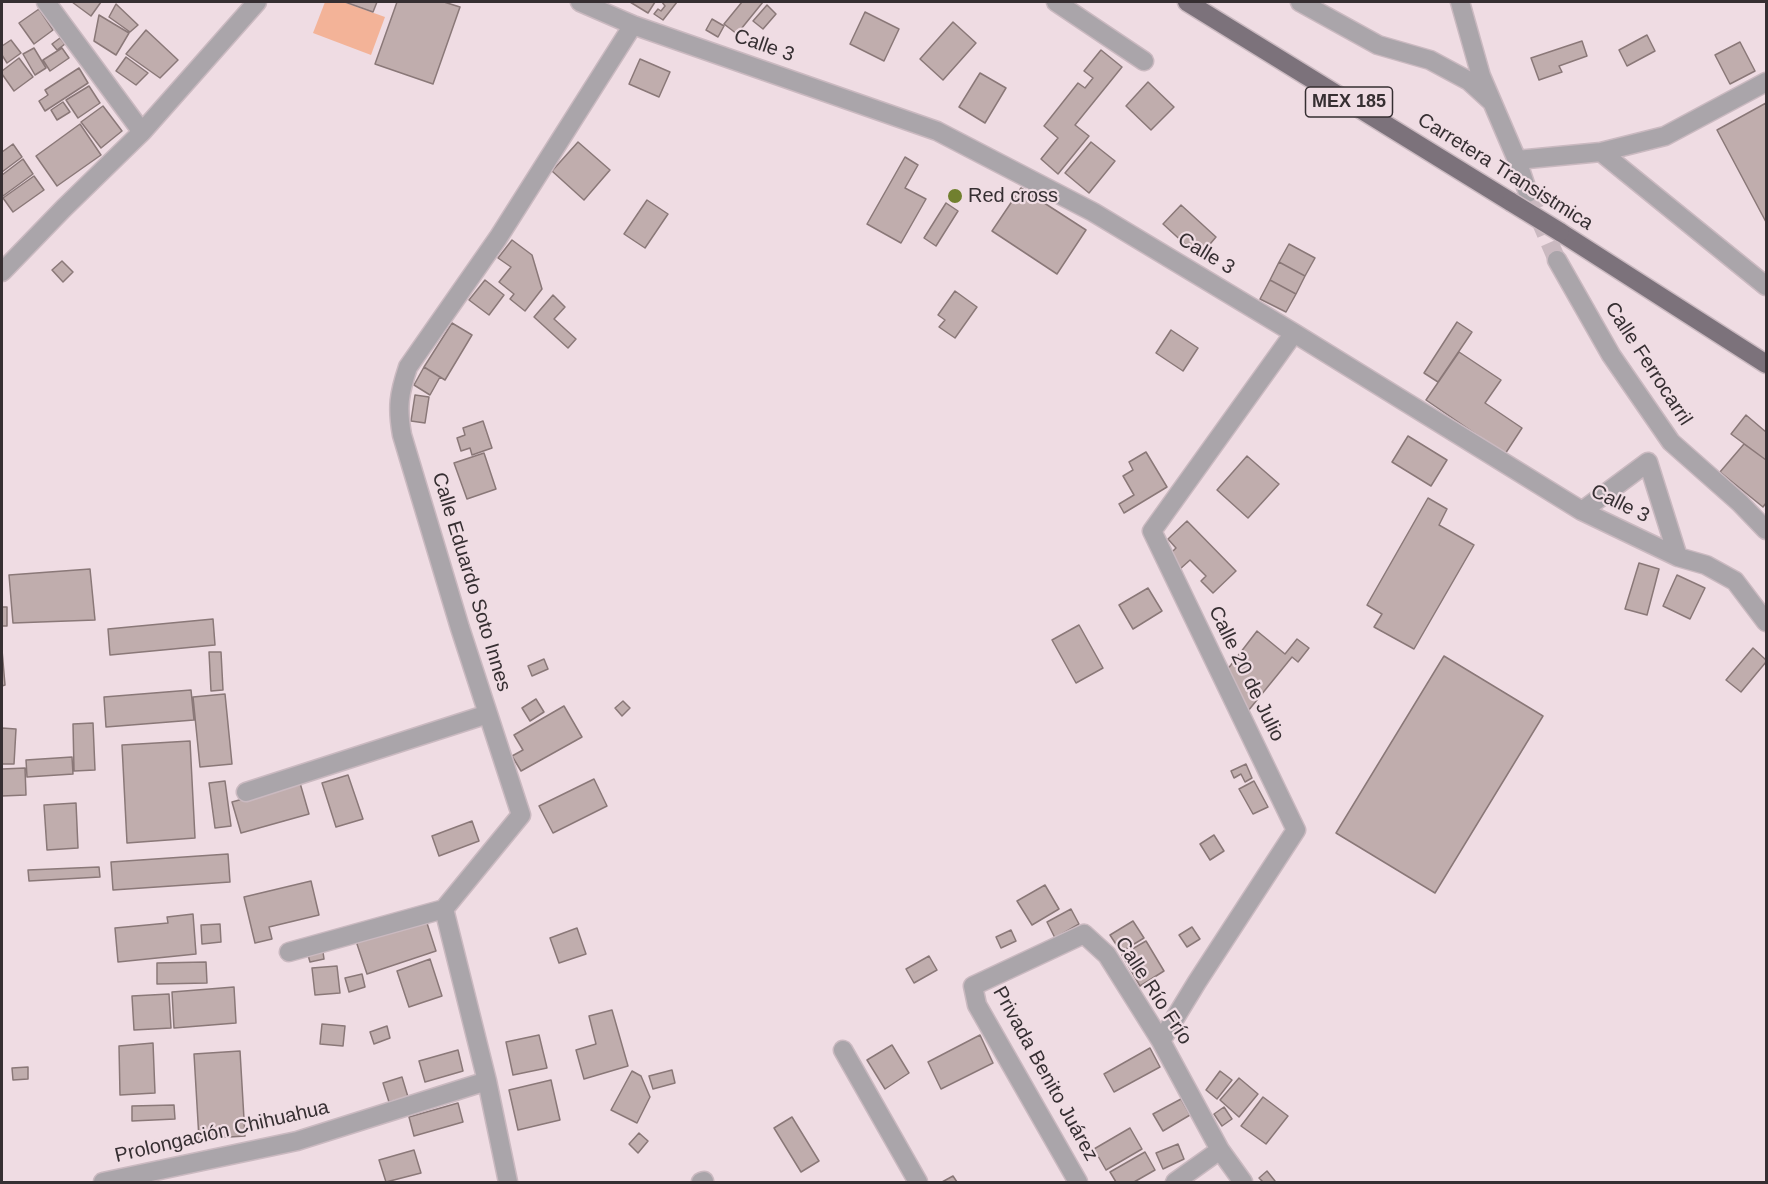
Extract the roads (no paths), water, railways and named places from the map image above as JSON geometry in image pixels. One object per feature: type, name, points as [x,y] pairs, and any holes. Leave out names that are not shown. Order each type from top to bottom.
[{"type":"main road","name":"Carretera Transistmica","points":[[1187,2],[1560,232],[1767,364]]},
{"type":"street","points":[[46,2],[142,132]]},
{"type":"street","points":[[2,272],[142,132],[257,2]]},
{"type":"street","name":"Calle 3","points":[[580,2],[633,25],[937,131],[1093,212],[1582,511],[1678,556],[1706,565],[1734,581],[1767,622]]},
{"type":"street","points":[[1056,2],[1144,61]]},
{"type":"street","points":[[1300,2],[1378,45],[1430,60],[1469,81],[1492,102]]},
{"type":"street","points":[[1460,2],[1481,76],[1517,159],[1528,193]]},
{"type":"street","name":"Calle Eduardo Soto Innes","points":[[444,909],[520,815],[460,628],[402,435],[398,414],[400,391],[408,367],[498,238],[633,25]]},
{"type":"street","points":[[1517,159],[1601,152],[1665,136],[1767,82]]},
{"type":"street","points":[[1601,152],[1767,286]]},
{"type":"street","name":"Calle Ferrocarril","points":[[1557,260],[1611,355],[1671,442],[1767,530]]},
{"type":"street","name":"Calle 20 de Julio","points":[[1161,1041],[1296,830],[1152,531],[1294,333]]},
{"type":"street","points":[[1582,511],[1671,442]]},
{"type":"street","points":[[1648,462],[1678,556]]},
{"type":"street","points":[[246,792],[488,714]]},
{"type":"street","points":[[289,952],[444,909],[488,1081],[508,1182]]},
{"type":"street","name":"Calle Río Frío","points":[[973,986],[1084,934],[1107,955],[1161,1041],[1220,1150],[1243,1182]]},
{"type":"street","name":"Privada Benito Juárez","points":[[973,986],[977,1005],[1078,1182]]},
{"type":"street","points":[[843,1050],[918,1182]]},
{"type":"street","name":"Prolongación Chihuahua","points":[[103,1182],[297,1141],[488,1081]]},
{"type":"street","points":[[1175,1182],[1220,1150]]},
{"type":"tunnel","points":[[1528,193],[1557,260]]},
{"type":"place","name":"Red cross","points":[[955,196]]}]
